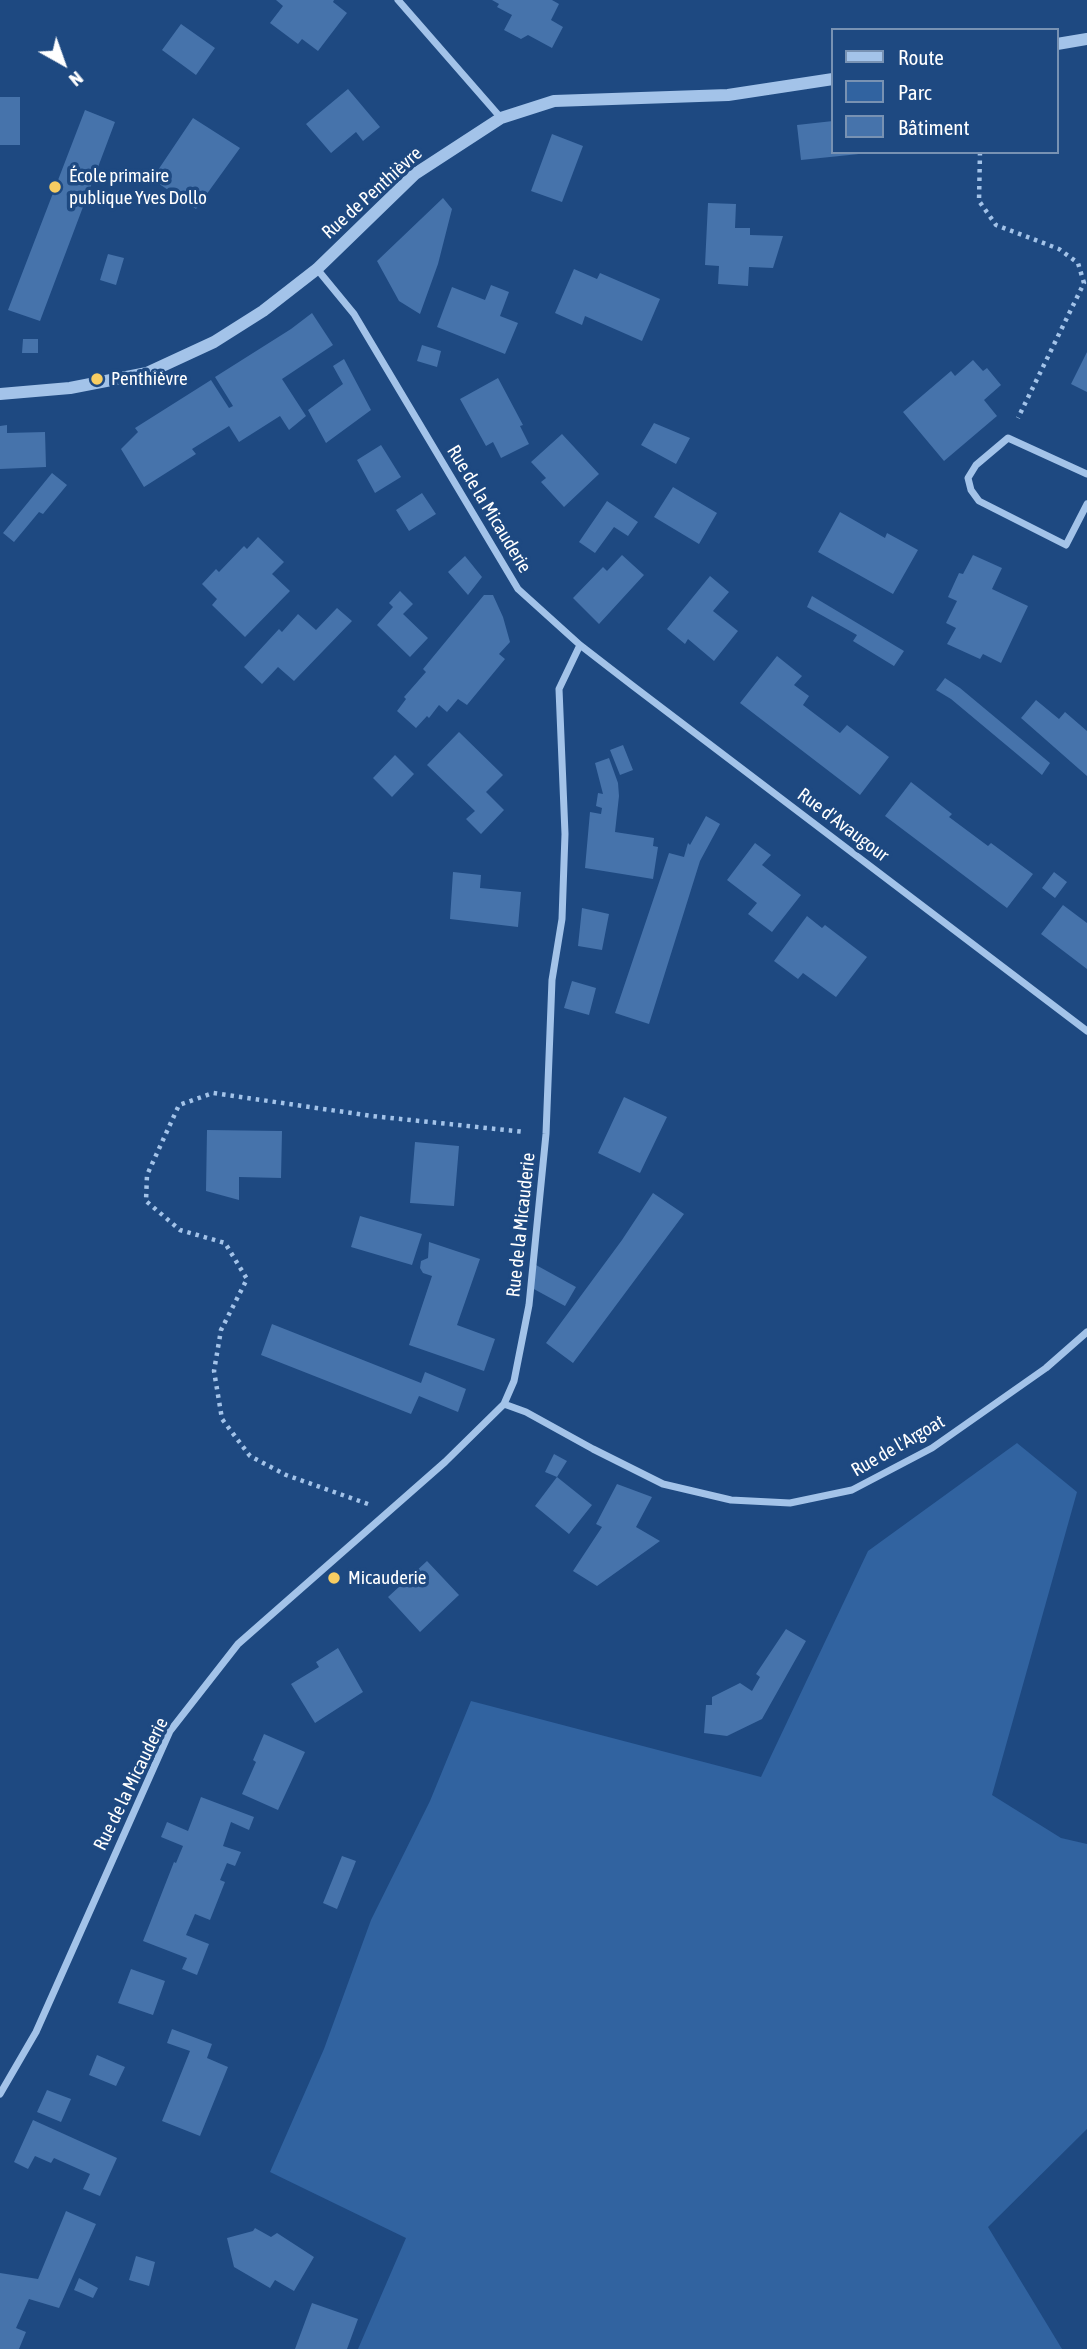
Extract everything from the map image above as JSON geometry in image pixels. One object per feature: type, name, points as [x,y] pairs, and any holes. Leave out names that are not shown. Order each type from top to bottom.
[{"type":"street","points":[[397,0],[501,118]]},
{"type":"street","points":[[1059,44],[1087,39]]},
{"type":"street","name":"Rue de Penthièvre","points":[[0,394],[69,388],[147,373],[214,342],[263,311],[317,268],[415,174],[501,118],[554,101],[728,95],[832,79]]},
{"type":"street","name":"Rue de la Micauderie","points":[[0,2094],[36,2032],[170,1731],[238,1644],[383,1518],[504,1404],[514,1381],[529,1305],[547,1134],[552,980],[562,919],[565,846],[559,689],[580,645],[518,589],[354,314],[317,268]]},
{"type":"street","points":[[1087,474],[1008,438],[976,465],[968,478],[971,490],[979,501],[1066,545],[1087,504]]},
{"type":"street","name":"Rue d'Avaugour","points":[[580,645],[1087,1031]]},
{"type":"street","name":"Rue de l'Argoat","points":[[504,1404],[526,1412],[593,1450],[663,1484],[732,1500],[790,1503],[852,1490],[932,1448],[1046,1368],[1087,1332]]},
{"type":"path","points":[[980,154],[979,201],[996,225],[1059,249],[1077,262],[1084,283],[1008,438]]},
{"type":"path","points":[[383,1518],[366,1502],[286,1475],[250,1456],[222,1419],[214,1371],[221,1330],[247,1279],[225,1243],[180,1230],[146,1201],[148,1175],[179,1105],[213,1093],[372,1116],[547,1134]]},
{"type":"green space","points":[[1017,1443],[1077,1492],[992,1795],[1061,1838],[1087,1844],[1087,2129],[988,2227],[1062,2349],[358,2349],[406,2238],[270,2172],[324,2049],[371,1920],[430,1801],[471,1701],[761,1777],[868,1551]]},
{"type":"building","points":[[276,0],[334,0],[333,2],[347,13],[318,51],[302,39],[298,44],[270,23],[283,6]]},
{"type":"building","points":[[492,0],[552,0],[559,4],[551,20],[563,27],[552,48],[528,35],[521,39],[504,30],[512,15],[497,7],[499,4]]},
{"type":"building","points":[[181,24],[215,48],[196,75],[162,50]]},
{"type":"building","points":[[348,89],[380,127],[363,141],[356,132],[331,153],[306,124]]},
{"type":"building","points":[[0,97],[20,97],[20,145],[0,145]]},
{"type":"building","points":[[85,110],[115,122],[40,321],[8,310]]},
{"type":"building","points":[[193,118],[240,148],[196,209],[152,179]]},
{"type":"building","points":[[832,121],[832,154],[859,154],[801,160],[797,125]]},
{"type":"building","points":[[552,134],[583,146],[562,202],[531,191]]},
{"type":"building","points":[[443,198],[452,209],[438,264],[420,314],[399,301],[377,261]]},
{"type":"building","points":[[708,203],[736,204],[735,228],[750,228],[750,235],[783,236],[773,268],[749,267],[748,286],[718,284],[719,266],[705,265]]},
{"type":"building","points":[[108,254],[124,258],[116,285],[100,280]]},
{"type":"building","points":[[574,269],[597,279],[600,273],[660,299],[642,341],[585,316],[582,325],[555,313]]},
{"type":"building","points":[[491,285],[509,292],[500,316],[518,323],[505,354],[437,327],[452,287],[485,300]]},
{"type":"building","points":[[312,313],[333,345],[282,379],[306,416],[289,430],[280,416],[239,442],[229,426],[192,449],[196,454],[144,487],[121,449],[138,432],[135,428],[211,380],[229,408],[233,406],[215,377]]},
{"type":"building","points":[[23,339],[38,339],[38,353],[22,353]]},
{"type":"building","points":[[422,345],[441,351],[437,367],[417,361]]},
{"type":"building","points":[[1087,352],[1087,392],[1071,384]]},
{"type":"building","points":[[344,359],[371,410],[326,443],[308,410],[343,384],[333,366]]},
{"type":"building","points":[[973,360],[983,371],[987,368],[1001,385],[984,400],[997,416],[944,461],[903,412],[951,371],[955,376]]},
{"type":"building","points":[[498,378],[523,425],[520,426],[529,444],[501,458],[493,442],[486,446],[460,399]]},
{"type":"building","points":[[654,423],[690,438],[676,464],[641,445]]},
{"type":"building","points":[[7,425],[7,433],[45,432],[46,467],[0,469],[0,426]]},
{"type":"building","points":[[562,434],[599,474],[564,507],[541,482],[546,478],[531,462]]},
{"type":"building","points":[[381,445],[401,477],[375,493],[357,460]]},
{"type":"building","points":[[52,473],[67,485],[43,514],[39,512],[14,542],[3,533]]},
{"type":"building","points":[[673,487],[717,513],[699,544],[654,517]]},
{"type":"building","points":[[422,493],[436,514],[409,531],[396,510]]},
{"type":"building","points":[[607,501],[638,522],[628,536],[614,527],[595,553],[579,542]]},
{"type":"building","points":[[840,512],[885,538],[887,533],[918,550],[893,594],[818,552]]},
{"type":"building","points":[[258,537],[284,562],[272,574],[290,591],[245,637],[212,605],[217,599],[202,584],[216,569],[219,572],[244,546],[247,549]]},
{"type":"building","points":[[622,555],[644,575],[599,624],[573,598],[603,567],[607,571]]},
{"type":"building","points":[[973,555],[1002,568],[992,589],[1028,606],[1001,663],[983,654],[980,659],[947,644],[956,628],[946,623],[957,601],[948,597],[959,573],[963,574]]},
{"type":"building","points":[[465,556],[482,577],[468,595],[448,572]]},
{"type":"building","points":[[710,576],[729,592],[713,611],[738,631],[714,661],[688,639],[685,644],[667,629]]},
{"type":"building","points":[[400,591],[413,604],[403,614],[428,638],[410,657],[377,625],[393,607],[389,603]]},
{"type":"building","points":[[484,595],[493,595],[503,617],[510,642],[499,654],[505,659],[467,705],[458,699],[447,712],[439,705],[429,718],[427,716],[416,728],[397,711],[406,699],[404,697],[426,672],[423,669]]},
{"type":"building","points":[[812,596],[904,651],[894,666],[853,641],[857,635],[807,607]]},
{"type":"building","points":[[337,608],[352,621],[294,681],[278,667],[262,684],[244,667],[279,629],[282,632],[298,614],[316,630]]},
{"type":"building","points":[[777,656],[802,676],[794,685],[809,696],[803,705],[840,733],[847,725],[889,757],[860,795],[740,703]]},
{"type":"building","points":[[945,678],[1050,763],[1042,775],[951,699],[936,690]]},
{"type":"building","points":[[1036,700],[1059,719],[1065,712],[1087,731],[1087,776],[1021,718]]},
{"type":"building","points":[[459,732],[503,775],[486,792],[504,810],[481,834],[466,819],[475,811],[427,765]]},
{"type":"building","points":[[623,745],[633,770],[620,775],[610,750]]},
{"type":"building","points":[[395,755],[414,774],[392,797],[373,778]]},
{"type":"building","points":[[609,758],[618,783],[615,832],[654,838],[653,846],[658,847],[653,879],[585,868],[590,812],[601,814],[602,808],[596,806],[598,793],[603,794],[595,763]]},
{"type":"building","points":[[911,782],[952,814],[949,817],[1033,874],[1007,908],[885,816]]},
{"type":"building","points":[[706,816],[720,824],[700,861],[649,1024],[615,1013],[669,853],[684,857],[688,843],[690,845]]},
{"type":"building","points":[[755,843],[771,855],[762,865],[801,895],[772,932],[748,914],[757,903],[727,880]]},
{"type":"building","points":[[453,872],[481,875],[480,888],[521,892],[518,927],[450,919]]},
{"type":"building","points":[[1054,872],[1067,882],[1055,898],[1042,888]]},
{"type":"building","points":[[1063,905],[1087,923],[1087,969],[1041,934]]},
{"type":"building","points":[[582,908],[609,914],[602,950],[578,946]]},
{"type":"building","points":[[807,916],[822,928],[825,925],[867,957],[836,997],[803,973],[798,979],[774,961]]},
{"type":"building","points":[[572,981],[596,988],[589,1015],[564,1008]]},
{"type":"building","points":[[624,1097],[667,1117],[640,1173],[598,1153]]},
{"type":"building","points":[[207,1130],[282,1131],[281,1178],[239,1177],[239,1200],[206,1191]]},
{"type":"building","points":[[415,1142],[459,1146],[454,1206],[410,1203]]},
{"type":"building","points":[[653,1193],[684,1214],[573,1363],[546,1343]]},
{"type":"building","points":[[360,1216],[422,1234],[412,1265],[351,1247]]},
{"type":"building","points":[[429,1242],[480,1259],[457,1325],[495,1339],[484,1371],[409,1345],[432,1276],[423,1273],[420,1268],[421,1261],[428,1258]]},
{"type":"building","points":[[536,1265],[576,1287],[565,1306],[532,1288]]},
{"type":"building","points":[[272,1324],[421,1383],[425,1372],[466,1389],[458,1412],[419,1396],[411,1414],[261,1355]]},
{"type":"building","points":[[554,1454],[567,1461],[557,1477],[545,1472]]},
{"type":"building","points":[[557,1477],[592,1505],[569,1534],[535,1506]]},
{"type":"building","points":[[617,1484],[652,1497],[636,1527],[660,1541],[597,1586],[573,1571],[602,1527],[596,1524]]},
{"type":"building","points":[[427,1561],[459,1595],[420,1632],[388,1597]]},
{"type":"building","points":[[786,1629],[806,1641],[762,1719],[727,1736],[704,1733],[706,1705],[712,1705],[712,1697],[740,1683],[752,1691],[760,1677],[756,1674]]},
{"type":"building","points":[[338,1648],[363,1692],[315,1723],[291,1684],[319,1667],[316,1662]]},
{"type":"building","points":[[264,1734],[305,1752],[278,1810],[242,1794],[256,1762],[253,1760]]},
{"type":"building","points":[[201,1797],[254,1817],[249,1830],[231,1822],[223,1846],[241,1852],[235,1866],[227,1863],[220,1880],[225,1882],[210,1920],[195,1914],[186,1935],[209,1944],[197,1975],[182,1969],[187,1958],[143,1941],[183,1846],[161,1837],[167,1822],[188,1831]]},
{"type":"building","points":[[342,1856],[356,1861],[337,1909],[323,1903]]},
{"type":"building","points":[[131,1969],[165,1981],[153,2015],[118,2003]]},
{"type":"building","points":[[172,2029],[212,2044],[207,2058],[228,2067],[200,2136],[162,2121],[190,2051],[167,2043]]},
{"type":"building","points":[[97,2055],[125,2067],[116,2086],[89,2075]]},
{"type":"building","points":[[47,2090],[71,2099],[61,2122],[37,2112]]},
{"type":"building","points":[[33,2120],[117,2158],[100,2196],[83,2189],[90,2174],[54,2158],[51,2163],[35,2156],[28,2169],[14,2162]]},
{"type":"building","points":[[66,2211],[96,2224],[59,2308],[29,2299],[16,2328],[26,2332],[19,2349],[0,2349],[0,2273],[38,2279]]},
{"type":"building","points":[[255,2228],[271,2237],[277,2233],[314,2257],[294,2291],[275,2280],[270,2288],[234,2267],[227,2238],[253,2231]]},
{"type":"building","points":[[136,2256],[155,2262],[149,2286],[129,2280]]},
{"type":"building","points":[[79,2278],[98,2288],[93,2298],[74,2290]]},
{"type":"building","points":[[312,2303],[358,2319],[347,2349],[295,2349]]},
{"type":"place","name":"École primaire publique Yves Dollo","points":[[55,187]]},
{"type":"place","name":"Penthièvre","points":[[97,379]]},
{"type":"place","name":"Micauderie","points":[[334,1578]]}]
